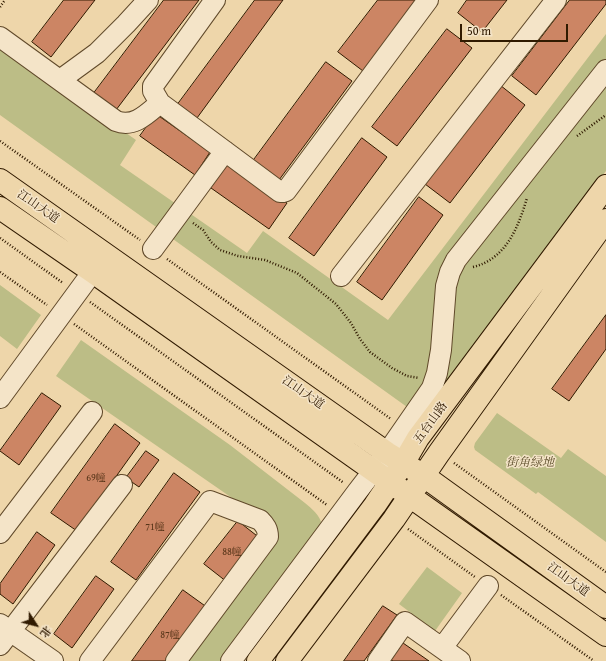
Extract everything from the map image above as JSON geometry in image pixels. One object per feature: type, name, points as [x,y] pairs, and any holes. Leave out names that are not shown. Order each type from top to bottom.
[{"type":"main road","name":"江山大道","points":[[0,180],[396,458],[424,476],[606,607]]},
{"type":"main road","name":"五台山路","points":[[258,661],[382,476],[396,458],[418,438],[606,186]]},
{"type":"main road","name":"江山大道","points":[[0,208],[606,634]]},
{"type":"main road","name":"五台山路","points":[[287,661],[394,519],[439,453],[606,220]]},
{"type":"lane","points":[[60,80],[97,53],[148,0]]},
{"type":"lane","points":[[215,0],[154,86],[152,91],[160,103],[280,192],[286,191],[428,0]]},
{"type":"lane","points":[[341,276],[556,0]]},
{"type":"lane","points":[[0,38],[116,121],[124,124],[140,119],[160,103]]},
{"type":"lane","points":[[396,458],[405,429],[432,388],[437,373],[441,350],[446,286],[450,272],[456,260],[606,70]]},
{"type":"lane","points":[[153,249],[225,151]]},
{"type":"lane","points":[[0,398],[106,254]]},
{"type":"lane","points":[[0,533],[92,412]]},
{"type":"lane","points":[[231,661],[357,492],[382,476]]},
{"type":"lane","points":[[53,661],[3,634],[122,485]]},
{"type":"lane","points":[[90,661],[210,500],[260,520],[266,526],[268,537],[176,661]]},
{"type":"lane","points":[[442,648],[488,586]]},
{"type":"lane","points":[[378,661],[405,622],[460,661]]},
{"type":"path","points":[[0,8],[5,0]]},
{"type":"path","points":[[572,140],[606,115]]},
{"type":"path","points":[[0,140],[405,429]]},
{"type":"path","points":[[450,272],[478,265],[494,258],[514,235],[521,220],[528,197]]},
{"type":"path","points":[[179,213],[203,230],[211,242],[220,250],[238,256],[265,260],[298,273],[309,281],[336,304],[351,323],[360,339],[370,352],[392,368],[407,376],[418,378],[437,373]]},
{"type":"path","points":[[0,238],[357,492]]},
{"type":"path","points":[[0,272],[340,514]]},
{"type":"path","points":[[439,453],[606,572]]},
{"type":"path","points":[[394,519],[594,661]]},
{"type":"green space","points":[[606,34],[606,171],[421,417],[0,115],[0,44],[136,140],[120,165],[247,253],[263,231],[388,320]]},
{"type":"green space","points":[[0,285],[41,315],[17,349],[0,336]]},
{"type":"green space","points":[[81,340],[230,445],[305,503],[315,512],[321,521],[322,525],[223,661],[182,661],[271,525],[56,376]]},
{"type":"green space","name":"街角绿地","points":[[497,413],[561,458],[568,449],[606,476],[606,542],[538,492],[536,494],[475,450],[475,443]]},
{"type":"green space","points":[[427,567],[462,593],[435,631],[399,604]]},
{"type":"building","points":[[64,0],[95,0],[51,57],[32,42]]},
{"type":"building","points":[[164,0],[199,0],[116,110],[94,93]]},
{"type":"building","points":[[255,0],[283,0],[197,118],[178,104]]},
{"type":"building","points":[[378,0],[418,0],[363,71],[338,52]]},
{"type":"building","points":[[467,0],[507,0],[482,32],[458,13]]},
{"type":"building","points":[[570,0],[606,0],[606,4],[536,95],[512,76]]},
{"type":"building","points":[[447,29],[472,48],[397,146],[372,127]]},
{"type":"building","points":[[326,62],[352,81],[279,180],[253,161]]},
{"type":"building","points":[[500,85],[525,105],[450,203],[425,184]]},
{"type":"building","points":[[156,114],[210,152],[195,175],[140,136]]},
{"type":"building","points":[[362,138],[387,157],[314,256],[289,238]]},
{"type":"building","points":[[229,162],[287,203],[269,229],[211,188]]},
{"type":"building","points":[[419,197],[443,215],[382,300],[357,282]]},
{"type":"building","points":[[606,315],[606,349],[569,401],[552,389]]},
{"type":"building","points":[[42,393],[61,406],[19,465],[0,451]]},
{"type":"building","points":[[115,424],[140,443],[77,531],[51,513]]},
{"type":"building","points":[[146,451],[159,460],[139,487],[126,478]]},
{"type":"building","points":[[174,473],[200,492],[136,580],[111,562]]},
{"type":"building","points":[[238,521],[261,539],[227,582],[204,564]]},
{"type":"building","points":[[37,532],[55,545],[13,604],[0,594],[0,584]]},
{"type":"building","points":[[96,576],[114,589],[72,648],[54,634]]},
{"type":"building","points":[[183,590],[208,608],[170,661],[132,661]]},
{"type":"building","points":[[383,606],[397,615],[364,661],[344,661]]},
{"type":"building","points":[[403,643],[429,661],[391,660]]}]
